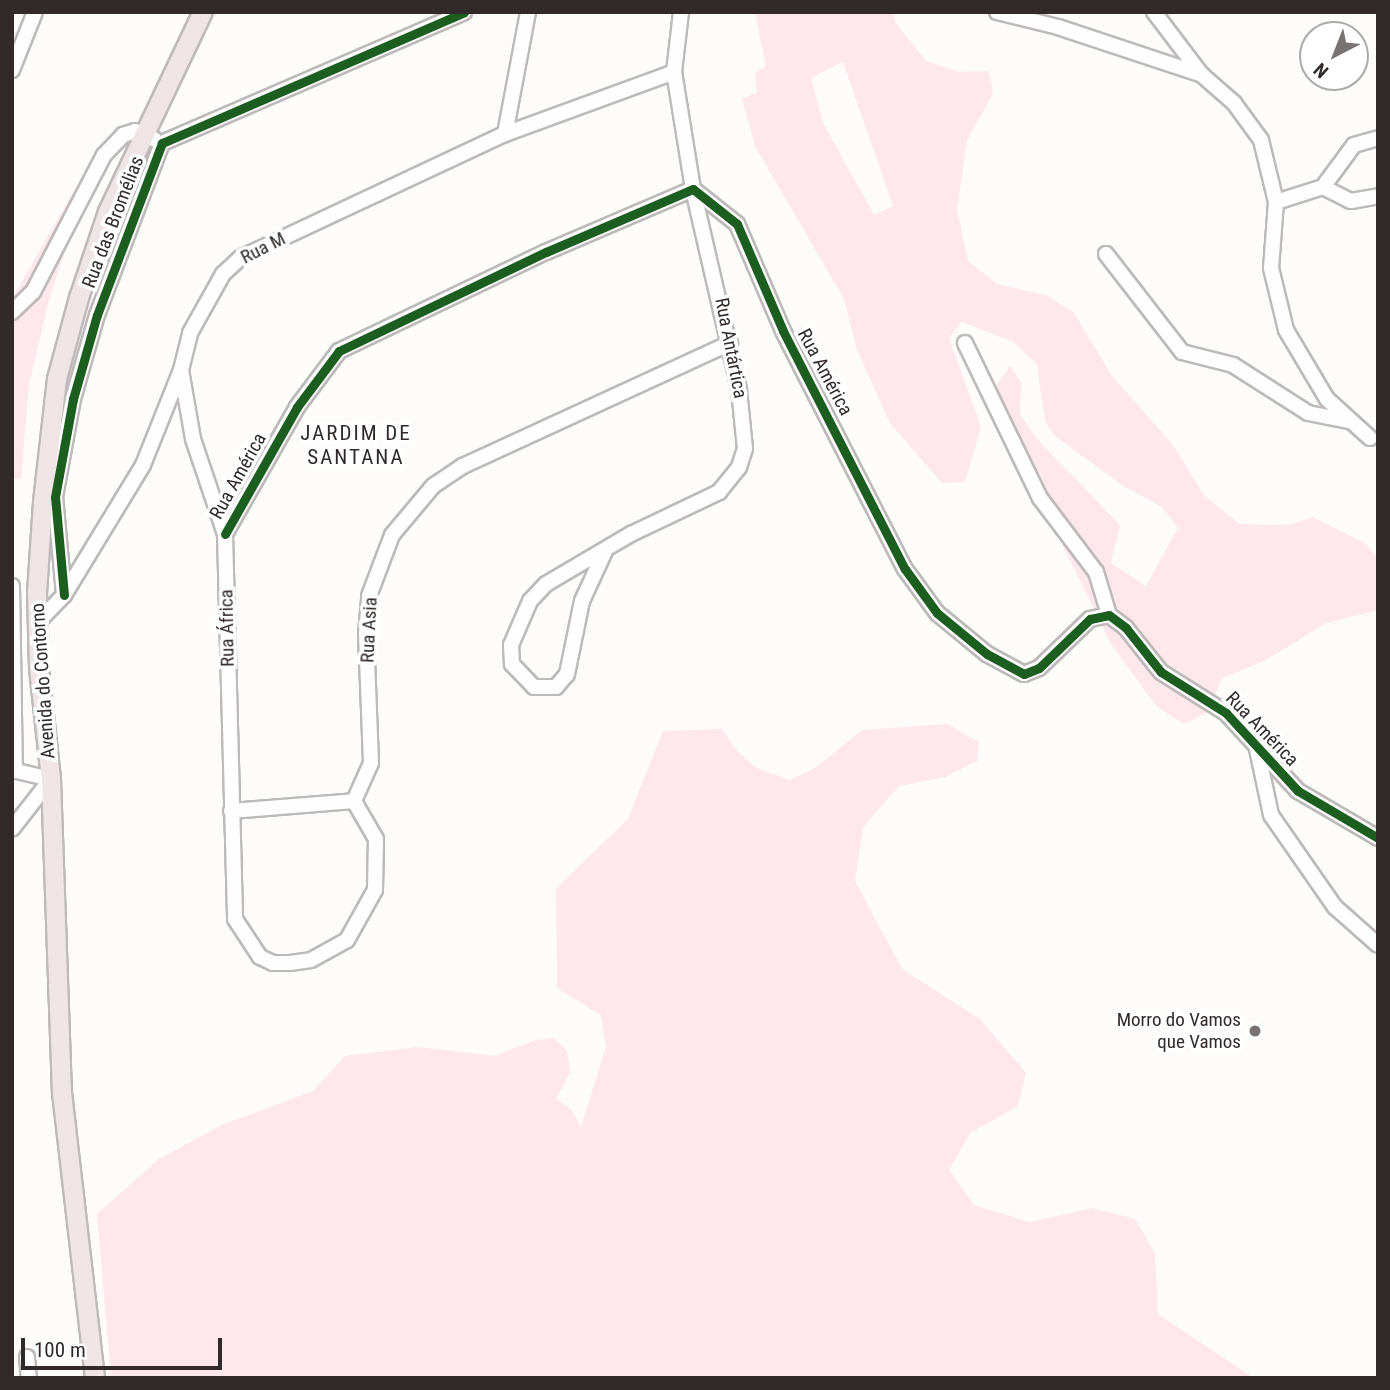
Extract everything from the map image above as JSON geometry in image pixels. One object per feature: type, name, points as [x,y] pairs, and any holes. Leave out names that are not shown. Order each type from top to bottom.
[{"type":"main road","name":"Avenida do Contorno","points":[[95,1378],[62,1094],[51,779],[37,593],[57,379],[108,212],[154,139],[204,12]]},
{"type":"street","points":[[12,70],[35,12]]},
{"type":"street","name":"Rua das Bromélias","points":[[64,595],[55,497],[74,400],[97,315],[154,139],[464,12]]},
{"type":"street","points":[[505,134],[528,12]]},
{"type":"street","name":"Rua Antártica","points":[[605,551],[582,601],[567,674],[556,687],[534,687],[517,675],[512,664],[511,645],[518,621],[546,584],[658,519],[719,492],[739,467],[745,449],[744,423],[730,343],[693,189],[674,72],[681,12]]},
{"type":"street","points":[[997,12],[1058,27],[1202,75]]},
{"type":"street","points":[[1154,12],[1202,75],[1234,103],[1261,140],[1276,202],[1271,268],[1286,330],[1327,400],[1375,440]]},
{"type":"street","name":"Rua M","points":[[38,622],[64,595],[144,466],[181,370],[190,333],[223,274],[240,258],[505,134],[674,72]]},
{"type":"street","points":[[12,312],[33,292],[103,155],[122,135],[135,131],[154,139]]},
{"type":"street","points":[[1276,202],[1323,187],[1354,145],[1378,138]]},
{"type":"street","points":[[1323,187],[1351,201],[1378,196]]},
{"type":"street","name":"Rua América","points":[[225,534],[297,407],[339,351],[546,252],[693,189],[737,224],[783,331],[905,569],[937,613],[987,654],[1024,674],[1039,668],[1090,620],[1110,615],[1126,628],[1153,666],[1214,704],[1317,805],[1378,838]]},
{"type":"street","points":[[1106,254],[1182,352],[1233,365],[1308,413],[1351,421]]},
{"type":"street","name":"Rua Asia","points":[[354,801],[371,763],[366,634],[369,597],[392,535],[416,504],[463,466],[730,343]]},
{"type":"street","points":[[965,343],[1040,498],[1096,572],[1110,615]]},
{"type":"street","name":"Rua África","points":[[181,370],[192,439],[225,534],[232,892],[241,932],[260,957],[273,963],[311,960],[347,940],[368,909],[378,868],[376,839],[354,801]]},
{"type":"street","points":[[12,830],[51,779],[14,771],[12,587],[37,593]]},
{"type":"street","points":[[1257,749],[1271,815],[1335,906],[1378,945]]},
{"type":"street","points":[[231,811],[354,801]]},
{"type":"street","points":[[27,1357],[29,1378]]},
{"type":"shaded area","points":[[755,12],[894,12],[895,22],[926,61],[959,72],[989,71],[993,94],[967,140],[957,210],[968,261],[997,284],[1048,296],[1074,313],[1112,376],[1172,444],[1204,495],[1239,524],[1290,525],[1313,517],[1365,543],[1378,559],[1378,610],[1326,623],[1266,660],[1222,678],[1208,712],[1184,724],[1157,707],[1111,644],[1003,424],[997,384],[1010,366],[1021,382],[1020,414],[1037,439],[1120,525],[1111,563],[1146,586],[1178,528],[1161,506],[1125,487],[1055,436],[1045,421],[1037,364],[1013,342],[962,322],[949,338],[981,427],[965,482],[942,483],[890,423],[857,350],[844,299],[755,146],[742,99],[757,93],[755,73],[766,66]],"holes":[[[843,62],[893,206],[874,215],[823,123],[811,78]]]},
{"type":"shaded area","points":[[75,189],[82,198],[48,304],[29,384],[21,479],[12,478],[12,299]]},
{"type":"shaded area","points":[[947,724],[979,742],[977,761],[945,777],[899,786],[863,827],[855,881],[902,969],[980,1019],[1026,1073],[1018,1106],[970,1133],[949,1170],[974,1205],[1030,1222],[1092,1208],[1135,1219],[1155,1253],[1158,1314],[1254,1378],[111,1378],[97,1214],[159,1159],[224,1124],[313,1091],[345,1056],[419,1047],[494,1056],[536,1040],[554,1038],[567,1051],[570,1072],[556,1099],[571,1109],[581,1127],[606,1047],[601,1015],[557,988],[556,889],[628,819],[663,731],[722,729],[735,749],[756,768],[790,780],[815,768],[862,730]]},
{"type":"cycle path","points":[[64,595],[55,497],[73,399],[97,315],[162,143],[464,12]]},
{"type":"cycle path","points":[[225,534],[297,407],[339,351],[546,252],[693,189],[737,224],[783,331],[905,569],[937,613],[987,654],[1024,674],[1039,668],[1090,619],[1109,615],[1126,628],[1161,672],[1226,713],[1298,791],[1378,838]]},
{"type":"place","name":"Morro do Vamos que Vamos","points":[[1255,1031]]},
{"type":"district","name":"JARDIM DE SANTANA","points":[[356,445]]}]
